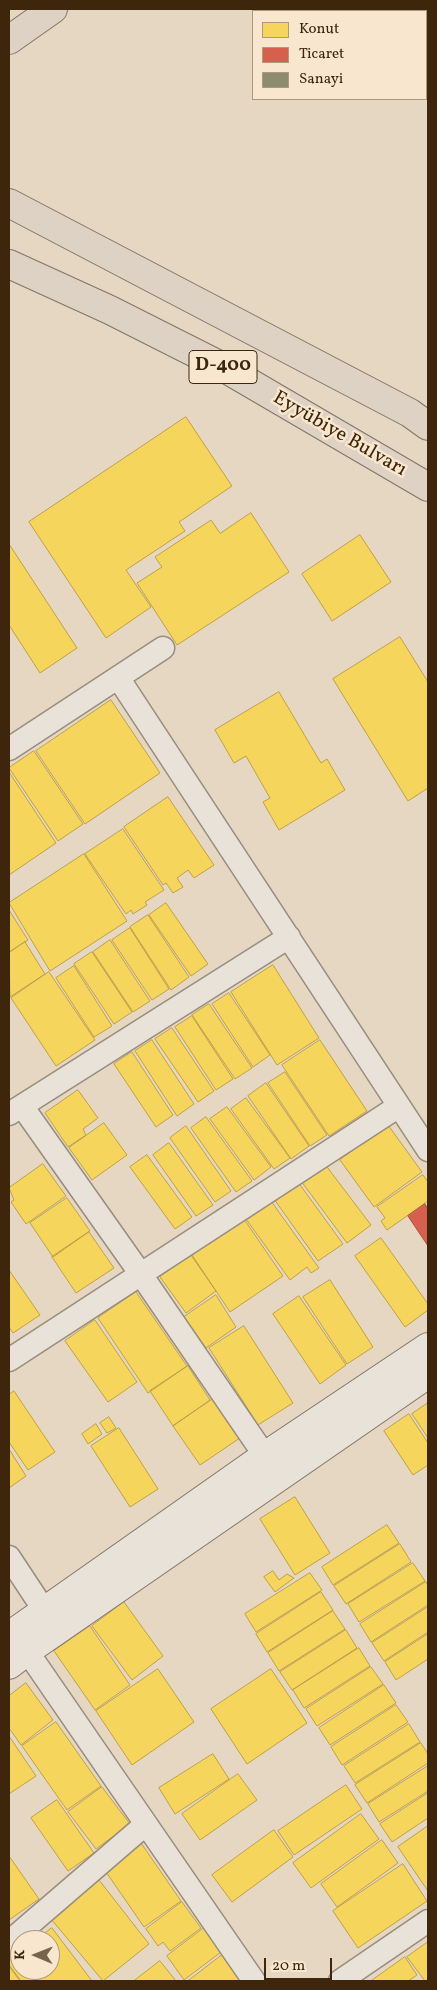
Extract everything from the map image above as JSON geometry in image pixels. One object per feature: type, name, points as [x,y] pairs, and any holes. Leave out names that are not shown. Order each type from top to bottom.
[{"type":"highway","points":[[9,40],[53,9]]},
{"type":"highway","name":"D-400","points":[[12,201],[410,413],[428,426]]},
{"type":"highway","name":"Eyyübiye Bulvarı","points":[[9,264],[110,310],[221,366],[428,487]]},
{"type":"main road","points":[[15,1651],[44,1610],[264,1456],[428,1347]]},
{"type":"main road","points":[[15,1651],[428,1374]]},
{"type":"street","points":[[9,750],[119,679],[163,648]]},
{"type":"street","points":[[119,679],[428,1150]]},
{"type":"street","points":[[264,1456],[140,1273],[15,1110],[289,937]]},
{"type":"street","points":[[9,1360],[399,1106]]},
{"type":"street","points":[[9,1557],[44,1610]]},
{"type":"street","points":[[15,1651],[146,1824],[254,1981]]},
{"type":"street","points":[[9,1942],[146,1824]]},
{"type":"street","points":[[340,1981],[428,1921]]},
{"type":"building: Konut","points":[[186,417],[232,486],[179,522],[185,531],[126,570],[151,607],[106,638],[29,522]]},
{"type":"building: Konut","points":[[251,513],[289,572],[177,645],[137,583],[162,567],[155,557],[211,520],[220,533]]},
{"type":"building: Konut","points":[[360,535],[391,582],[332,621],[302,574]]},
{"type":"building: Konut","points":[[9,544],[77,648],[40,673],[9,625]]},
{"type":"building: Konut","points":[[400,637],[428,682],[428,788],[408,801],[333,679]]},
{"type":"building: Konut","points":[[279,692],[321,763],[327,759],[345,790],[279,830],[263,802],[270,798],[246,756],[234,763],[215,730]]},
{"type":"building: Konut","points":[[111,700],[160,773],[85,824],[36,751]]},
{"type":"building: Konut","points":[[34,751],[83,824],[58,841],[9,768]]},
{"type":"building: Konut","points":[[9,772],[56,843],[9,875]]},
{"type":"building: Konut","points":[[168,797],[214,865],[194,878],[188,870],[177,878],[183,887],[173,893],[166,883],[163,885],[124,827]]},
{"type":"building: Konut","points":[[123,829],[164,890],[145,902],[147,905],[133,914],[131,910],[126,914],[85,854]]},
{"type":"building: Konut","points":[[84,854],[127,921],[50,971],[9,903]]},
{"type":"building: Konut","points":[[166,903],[208,964],[191,976],[149,915]]},
{"type":"building: Konut","points":[[9,910],[28,940],[9,952]]},
{"type":"building: Konut","points":[[148,915],[189,977],[171,990],[130,927]]},
{"type":"building: Konut","points":[[130,928],[169,989],[152,1000],[112,940]]},
{"type":"building: Konut","points":[[110,940],[150,1001],[133,1012],[93,952]]},
{"type":"building: Konut","points":[[25,942],[45,974],[10,997],[9,953]]},
{"type":"building: Konut","points":[[92,952],[132,1012],[114,1024],[74,964]]},
{"type":"building: Konut","points":[[273,965],[319,1038],[277,1065],[231,992]]},
{"type":"building: Konut","points":[[74,966],[112,1026],[94,1037],[56,978]]},
{"type":"building: Konut","points":[[49,972],[95,1040],[56,1066],[11,998]]},
{"type":"building: Konut","points":[[229,993],[270,1055],[253,1067],[212,1004]]},
{"type":"building: Konut","points":[[209,1004],[252,1068],[235,1079],[192,1015]]},
{"type":"building: Konut","points":[[192,1016],[233,1079],[216,1090],[175,1027]]},
{"type":"building: Konut","points":[[172,1028],[214,1091],[198,1102],[155,1039]]},
{"type":"building: Konut","points":[[152,1040],[194,1104],[177,1116],[135,1051]]},
{"type":"building: Konut","points":[[320,1040],[367,1111],[329,1136],[282,1065]]},
{"type":"building: Konut","points":[[132,1052],[173,1115],[156,1127],[114,1064]]},
{"type":"building: Konut","points":[[285,1072],[327,1135],[310,1146],[268,1083]]},
{"type":"building: Konut","points":[[266,1083],[309,1146],[291,1159],[248,1096]]},
{"type":"building: Konut","points":[[78,1090],[98,1118],[83,1129],[86,1135],[68,1147],[45,1113]]},
{"type":"building: Konut","points":[[246,1098],[290,1158],[274,1169],[231,1109]]},
{"type":"building: Konut","points":[[227,1107],[271,1167],[254,1180],[210,1119]]},
{"type":"building: Konut","points":[[206,1117],[252,1181],[236,1192],[191,1128]]},
{"type":"building: Konut","points":[[104,1123],[127,1155],[92,1180],[69,1148]]},
{"type":"building: Konut","points":[[388,1125],[422,1172],[374,1207],[340,1160]]},
{"type":"building: Konut","points":[[186,1126],[231,1191],[215,1202],[170,1138]]},
{"type":"building: Konut","points":[[169,1143],[213,1205],[196,1216],[153,1155]]},
{"type":"building: Konut","points":[[147,1155],[192,1217],[175,1229],[130,1167]]},
{"type":"building: Konut","points":[[324,1163],[371,1225],[347,1243],[301,1181]]},
{"type":"building: Konut","points":[[43,1164],[66,1196],[26,1224],[11,1202],[14,1200],[9,1188]]},
{"type":"building: Konut","points":[[423,1175],[428,1182],[428,1201],[387,1230],[381,1221],[385,1218],[377,1207]]},
{"type":"building: Konut","points":[[298,1182],[343,1244],[318,1261],[274,1199]]},
{"type":"building: Konut","points":[[67,1198],[90,1231],[53,1257],[30,1223]]},
{"type":"building: Konut","points":[[271,1201],[319,1268],[311,1273],[307,1267],[290,1280],[246,1219]]},
{"type":"building: Konut","points":[[244,1219],[283,1276],[230,1312],[192,1255]]},
{"type":"building: Konut","points":[[89,1232],[114,1268],[76,1293],[52,1257]]},
{"type":"building: Konut","points":[[381,1238],[428,1304],[428,1310],[405,1327],[355,1256]]},
{"type":"building: Konut","points":[[191,1255],[216,1291],[186,1313],[160,1277]]},
{"type":"building: Konut","points":[[9,1270],[40,1315],[13,1333],[9,1327]]},
{"type":"building: Konut","points":[[330,1280],[373,1347],[347,1364],[303,1297]]},
{"type":"building: Konut","points":[[136,1292],[187,1366],[148,1393],[98,1318]]},
{"type":"building: Konut","points":[[216,1295],[236,1327],[206,1348],[184,1317]]},
{"type":"building: Konut","points":[[299,1296],[346,1365],[320,1384],[273,1314]]},
{"type":"building: Konut","points":[[95,1320],[137,1382],[108,1402],[65,1341]]},
{"type":"building: Konut","points":[[244,1326],[293,1403],[258,1425],[209,1348]]},
{"type":"building: Konut","points":[[188,1366],[210,1400],[173,1426],[150,1391]]},
{"type":"building: Konut","points":[[14,1391],[55,1452],[28,1470],[9,1442],[9,1395]]},
{"type":"building: Konut","points":[[213,1399],[240,1438],[200,1465],[173,1426]]},
{"type":"building: Konut","points":[[428,1403],[428,1438],[412,1414]]},
{"type":"building: Konut","points":[[409,1414],[428,1443],[428,1465],[413,1475],[384,1431]]},
{"type":"building: Konut","points":[[109,1417],[116,1428],[107,1433],[100,1423]]},
{"type":"building: Konut","points":[[96,1424],[102,1434],[88,1444],[82,1434]]},
{"type":"building: Konut","points":[[119,1428],[158,1489],[130,1507],[91,1446]]},
{"type":"building: Konut","points":[[9,1449],[26,1476],[9,1488]]},
{"type":"building: Konut","points":[[295,1497],[330,1553],[295,1575],[260,1519]]},
{"type":"building: Konut","points":[[387,1525],[399,1543],[333,1585],[322,1567]]},
{"type":"building: Konut","points":[[400,1544],[411,1562],[346,1604],[334,1586]]},
{"type":"building: Konut","points":[[413,1563],[425,1581],[359,1622],[348,1604]]},
{"type":"building: Konut","points":[[273,1571],[279,1580],[287,1574],[294,1578],[275,1592],[264,1577]]},
{"type":"building: Konut","points":[[310,1573],[322,1590],[256,1632],[245,1614]]},
{"type":"building: Konut","points":[[426,1582],[428,1586],[428,1605],[371,1642],[360,1624]]},
{"type":"building: Konut","points":[[321,1592],[333,1610],[267,1652],[256,1634]]},
{"type":"building: Konut","points":[[124,1602],[163,1656],[132,1680],[92,1626]]},
{"type":"building: Konut","points":[[428,1607],[428,1632],[384,1661],[372,1643]]},
{"type":"building: Konut","points":[[333,1611],[345,1629],[279,1671],[268,1653]]},
{"type":"building: Konut","points":[[90,1626],[130,1685],[95,1710],[54,1651]]},
{"type":"building: Konut","points":[[346,1630],[357,1648],[292,1690],[280,1672]]},
{"type":"building: Konut","points":[[428,1634],[428,1659],[396,1680],[385,1662]]},
{"type":"building: Konut","points":[[359,1648],[370,1666],[304,1708],[293,1690]]},
{"type":"building: Konut","points":[[371,1667],[383,1684],[317,1726],[306,1709]]},
{"type":"building: Konut","points":[[158,1669],[194,1722],[132,1765],[96,1711]]},
{"type":"building: Konut","points":[[271,1669],[307,1723],[247,1764],[211,1709]]},
{"type":"building: Konut","points":[[26,1683],[53,1720],[21,1745],[9,1728],[9,1696]]},
{"type":"building: Konut","points":[[384,1685],[396,1703],[330,1745],[319,1728]]},
{"type":"building: Konut","points":[[396,1705],[408,1722],[342,1765],[331,1747]]},
{"type":"building: Konut","points":[[56,1722],[101,1786],[67,1810],[22,1746]]},
{"type":"building: Konut","points":[[409,1724],[420,1742],[355,1783],[344,1766]]},
{"type":"building: Konut","points":[[9,1736],[36,1776],[9,1794]]},
{"type":"building: Konut","points":[[421,1743],[428,1754],[428,1763],[367,1803],[355,1785]]},
{"type":"building: Konut","points":[[213,1754],[229,1779],[175,1814],[159,1788]]},
{"type":"building: Konut","points":[[428,1766],[428,1791],[379,1822],[368,1804]]},
{"type":"building: Konut","points":[[238,1774],[257,1800],[200,1840],[182,1814]]},
{"type":"building: Konut","points":[[346,1785],[362,1809],[294,1855],[278,1831]]},
{"type":"building: Konut","points":[[102,1787],[130,1824],[96,1849],[68,1812]]},
{"type":"building: Konut","points":[[428,1793],[428,1818],[392,1842],[380,1824]]},
{"type":"building: Konut","points":[[57,1800],[94,1853],[68,1871],[31,1818]]},
{"type":"building: Konut","points":[[361,1814],[379,1839],[311,1888],[293,1863]]},
{"type":"building: Konut","points":[[428,1826],[428,1891],[398,1847]]},
{"type":"building: Konut","points":[[274,1830],[293,1857],[232,1902],[212,1875]]},
{"type":"building: Konut","points":[[382,1840],[398,1863],[337,1907],[321,1884]]},
{"type":"building: Konut","points":[[141,1843],[181,1901],[144,1927],[104,1869]]},
{"type":"building: Konut","points":[[9,1856],[39,1899],[9,1920]]},
{"type":"building: Konut","points":[[403,1864],[427,1901],[358,1948],[333,1911]]},
{"type":"building: Konut","points":[[99,1880],[149,1944],[103,1981],[51,1919]]},
{"type":"building: Konut","points":[[182,1902],[201,1928],[170,1951],[163,1942],[158,1946],[146,1929]]},
{"type":"building: Konut","points":[[204,1928],[221,1952],[184,1980],[167,1956]]},
{"type":"building: Konut","points":[[60,1939],[92,1981],[21,1981],[60,1980]]},
{"type":"building: Konut","points":[[428,1942],[428,1981],[425,1981],[407,1957]]},
{"type":"building: Konut","points":[[222,1955],[242,1981],[188,1981]]},
{"type":"building: Konut","points":[[405,1957],[417,1975],[408,1981],[371,1981]]},
{"type":"building: Konut","points":[[160,1961],[176,1981],[134,1981]]},
{"type":"building: Konut","points":[[9,1966],[10,1980],[20,1981],[9,1981]]},
{"type":"building: Ticaret","points":[[425,1204],[428,1209],[428,1246],[408,1216]]},
{"type":"building: Sanayi","points":[[385,9],[421,9],[421,10]]},
{"type":"building: Sanayi","points":[[428,39],[428,63],[427,60]]}]
